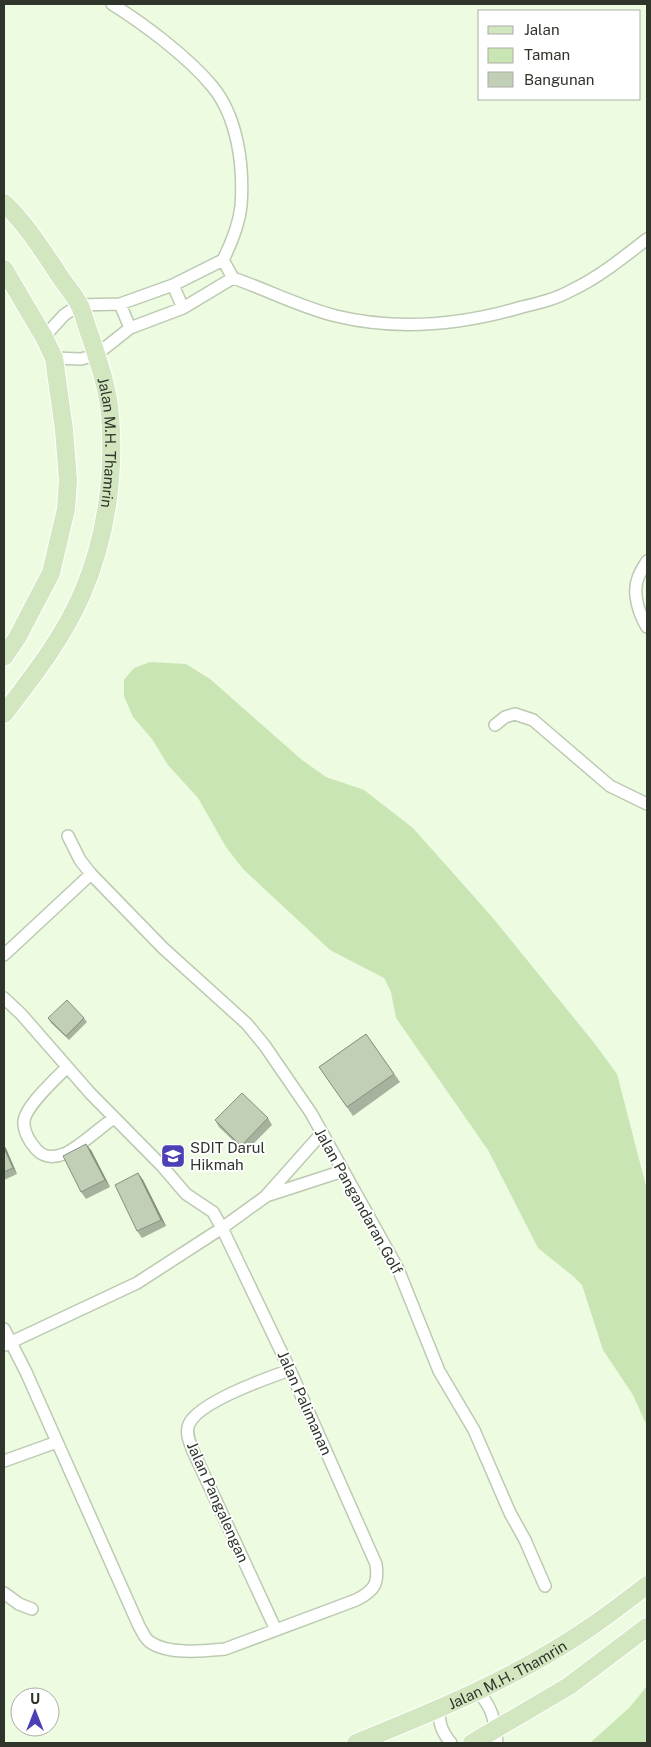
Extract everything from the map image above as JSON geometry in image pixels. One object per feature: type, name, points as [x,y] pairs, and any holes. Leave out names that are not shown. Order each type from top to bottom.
[{"type":"main road","name":"Jalan M.H. Thamrin","points":[[4,203],[21,220],[41,246],[80,305],[104,381],[110,415],[109,486],[105,518],[91,569],[82,594],[65,627],[53,647],[4,714]]},
{"type":"main road","points":[[4,269],[44,337],[54,358],[64,430],[68,480],[66,510],[51,573],[34,608],[4,657]]},
{"type":"main road","name":"Jalan M.H. Thamrin","points":[[356,1743],[439,1710],[537,1659],[591,1627],[647,1585]]},
{"type":"main road","points":[[472,1743],[496,1737],[569,1686],[647,1627]]},
{"type":"street","points":[[44,337],[64,315],[80,305],[120,304],[173,285],[223,260],[231,244],[240,208],[241,176],[238,149],[229,113],[213,87],[188,62],[112,4]]},
{"type":"street","points":[[223,260],[233,278],[257,286],[302,306],[336,316],[381,324],[436,324],[497,315],[549,300],[573,290],[647,239]]},
{"type":"street","points":[[54,358],[81,359],[96,355],[130,328],[183,308],[233,278]]},
{"type":"street","points":[[173,285],[183,308]]},
{"type":"street","points":[[120,304],[130,328]]},
{"type":"street","points":[[647,561],[637,579],[635,593],[638,607],[647,627]]},
{"type":"street","points":[[495,725],[505,717],[516,714],[533,720],[610,786],[647,804]]},
{"type":"street","name":"Jalan Pangandaran Golf","points":[[68,836],[78,857],[91,874],[163,948],[247,1024],[298,1094],[398,1269],[439,1371],[474,1430],[510,1514],[525,1540],[545,1586]]},
{"type":"street","points":[[4,955],[91,874]]},
{"type":"street","name":"Jalan Palimanan","points":[[4,998],[21,1014],[67,1067],[162,1166],[186,1194],[212,1212],[222,1228],[290,1370],[376,1564],[378,1575],[370,1592],[356,1600],[276,1630]]},
{"type":"street","points":[[67,1067],[33,1104],[26,1115],[25,1129],[33,1146],[42,1155],[48,1157],[67,1153],[114,1118]]},
{"type":"street","points":[[7,1345],[137,1283],[222,1228],[265,1197],[322,1133]]},
{"type":"street","points":[[265,1197],[343,1171]]},
{"type":"street","points":[[4,1329],[7,1345],[26,1372],[132,1611],[149,1642],[166,1650],[204,1652],[225,1649],[276,1630]]},
{"type":"street","name":"Jalan Pangalengan","points":[[276,1630],[193,1451],[188,1436],[188,1425],[197,1414],[228,1394],[290,1370]]},
{"type":"street","points":[[4,1461],[57,1442]]},
{"type":"street","points":[[4,1593],[19,1604],[32,1609]]},
{"type":"street","points":[[478,1691],[492,1710],[495,1719],[496,1737]]},
{"type":"street","points":[[439,1710],[439,1723],[443,1733],[451,1743]]},
{"type":"green space","points":[[150,662],[186,664],[210,679],[302,760],[326,777],[364,790],[413,828],[493,918],[617,1074],[647,1190],[647,1426],[633,1395],[603,1350],[582,1285],[538,1248],[488,1150],[396,1018],[391,992],[384,978],[330,950],[243,869],[226,847],[198,798],[168,765],[152,739],[133,717],[124,696],[124,680],[134,668]]},
{"type":"green space","points":[[647,1686],[647,1743],[590,1743],[629,1708]]},
{"type":"building","points":[[67,1000],[84,1018],[66,1036],[48,1018]]},
{"type":"building","points":[[366,1034],[394,1074],[347,1107],[319,1067]]},
{"type":"building","points":[[242,1093],[268,1118],[241,1146],[215,1120]]},
{"type":"building","points":[[86,1144],[105,1180],[81,1192],[63,1156]]},
{"type":"building","points":[[4,1148],[13,1168],[4,1172]]},
{"type":"building","points":[[138,1173],[161,1220],[137,1231],[115,1185]]},
{"type":"place","name":"SDIT Darul Hikmah","points":[[173,1156]]}]
